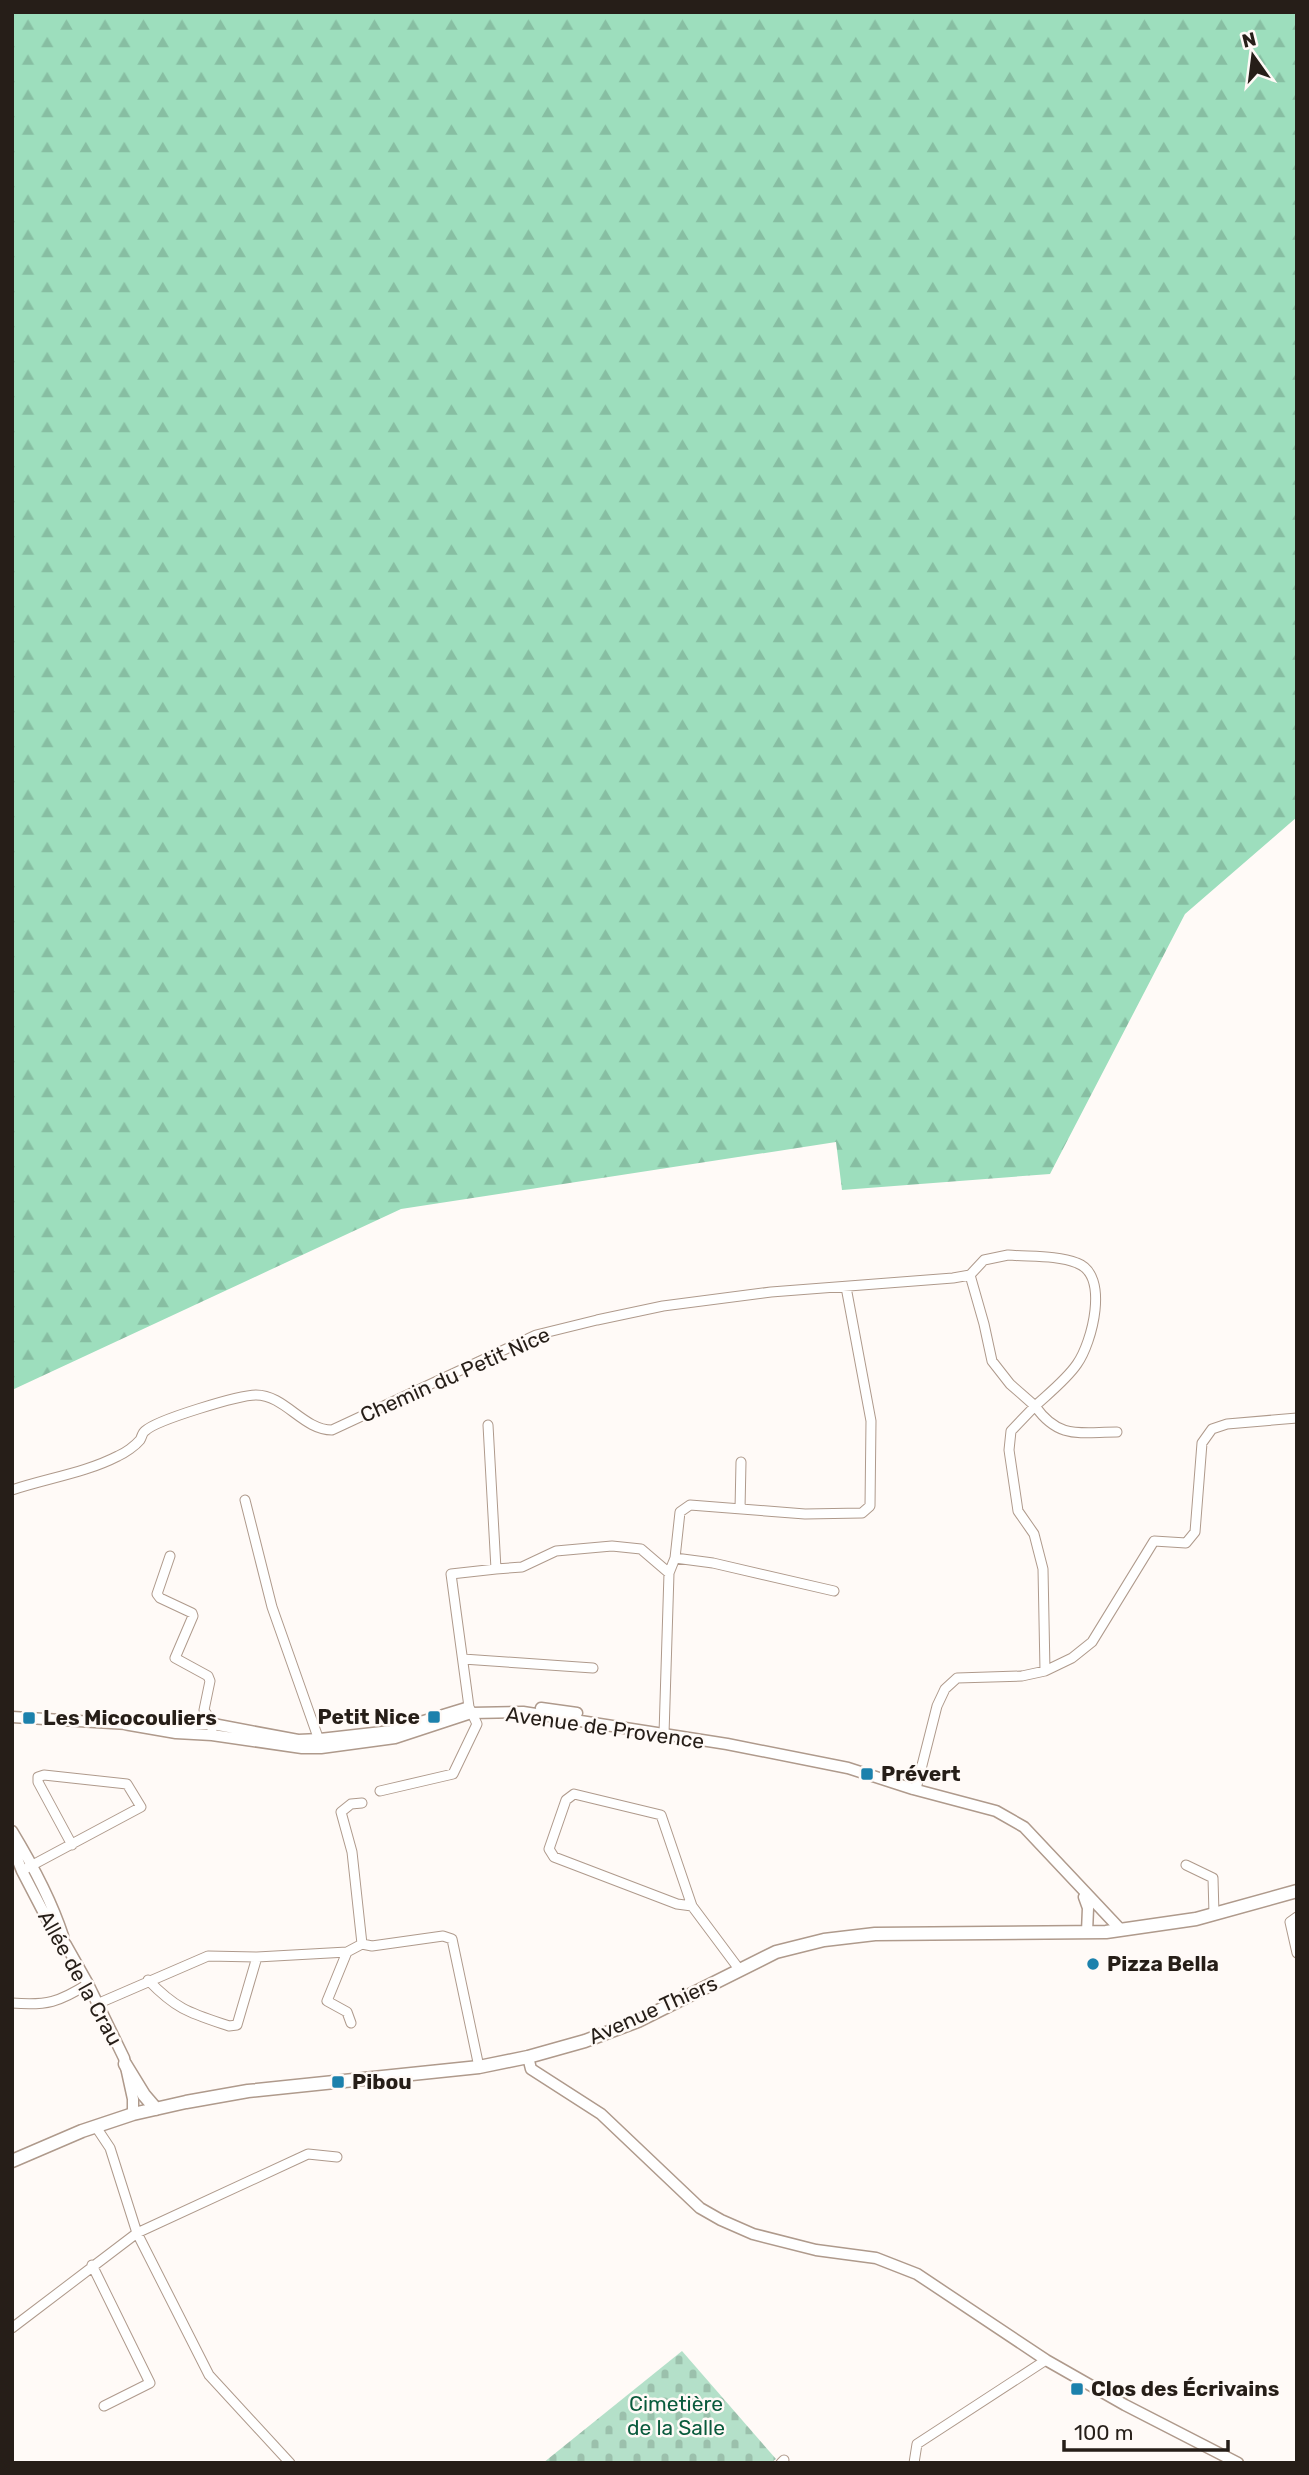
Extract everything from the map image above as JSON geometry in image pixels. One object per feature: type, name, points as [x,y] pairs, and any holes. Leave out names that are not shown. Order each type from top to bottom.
[{"type":"main road","name":"Avenue Thiers","points":[[12,2161],[132,2114],[156,2109],[248,2091],[479,2067],[528,2057],[639,2021],[776,1952],[824,1940],[875,1934],[1121,1930],[1196,1919],[1297,1891]]},
{"type":"main road","points":[[125,2064],[156,2109]]},
{"type":"street","points":[[1045,1671],[1043,1569],[1034,1534],[1018,1511],[1009,1450],[1011,1431],[1035,1406],[1077,1365],[1089,1342],[1096,1286],[1092,1274],[1079,1263],[1008,1255],[984,1260],[970,1275],[992,1362],[1010,1384],[1035,1406],[1044,1418],[1063,1432],[1117,1432]]},
{"type":"street","name":"Chemin du Petit Nice","points":[[12,1490],[52,1477],[73,1475],[120,1455],[139,1442],[145,1430],[191,1411],[241,1396],[267,1396],[320,1430],[331,1430],[536,1335],[663,1306],[814,1287],[846,1287],[970,1275]]},
{"type":"street","points":[[665,1731],[669,1573],[675,1558],[680,1512],[690,1505],[805,1514],[862,1513],[870,1506],[871,1421],[846,1287]]},
{"type":"street","points":[[913,1789],[917,1785],[937,1706],[945,1689],[957,1678],[1022,1676],[1045,1671],[1072,1658],[1092,1642],[1154,1541],[1186,1543],[1195,1532],[1202,1443],[1212,1429],[1227,1424],[1297,1418]]},
{"type":"street","points":[[488,1425],[496,1569]]},
{"type":"street","points":[[740,1509],[741,1462]]},
{"type":"street","points":[[245,1500],[272,1606],[320,1744]]},
{"type":"street","points":[[380,1791],[453,1774],[477,1724],[470,1710],[451,1574],[522,1567],[556,1551],[612,1546],[641,1549],[669,1573]]},
{"type":"street","points":[[170,1556],[157,1594],[192,1613],[175,1658],[208,1676],[210,1681],[204,1710],[212,1730]]},
{"type":"street","points":[[675,1558],[713,1563],[834,1591]]},
{"type":"street","points":[[463,1658],[593,1668]]},
{"type":"street","name":"Avenue de Provence","points":[[15,1719],[124,1724],[176,1733],[212,1730],[302,1748],[395,1738],[470,1710],[523,1712],[665,1731],[848,1768],[996,1811],[1024,1827],[1121,1930]]},
{"type":"street","points":[[27,1868],[72,1845],[141,1807],[127,1784],[44,1775],[38,1777],[38,1782],[72,1845]]},
{"type":"street","points":[[692,1906],[677,1904],[554,1857],[549,1849],[566,1800],[575,1794],[662,1815],[692,1906],[739,1969]]},
{"type":"street","points":[[362,1803],[351,1804],[341,1812],[352,1852],[362,1944]]},
{"type":"street","points":[[12,1831],[27,1868]]},
{"type":"street","points":[[12,1846],[27,1868]]},
{"type":"street","points":[[1186,1865],[1213,1878],[1214,1914]]},
{"type":"street","name":"Allée de la Crau","points":[[27,1868],[57,1917],[66,1945],[88,1984],[125,2064],[133,2099],[132,2114]]},
{"type":"street","points":[[1082,1891],[1088,1908],[1087,1932]]},
{"type":"street","points":[[1297,1917],[1290,1923],[1297,1953]]},
{"type":"street","points":[[97,2004],[208,1956],[257,1957],[347,1952],[362,1944],[372,1946],[443,1936],[452,1939],[479,2067]]},
{"type":"street","points":[[347,1952],[327,2001],[347,2012],[351,2023]]},
{"type":"street","points":[[148,1980],[167,2000],[183,2010],[229,2026],[237,2025],[257,1957]]},
{"type":"street","points":[[12,2003],[33,2005],[63,2000],[88,1984]]},
{"type":"street","points":[[528,2057],[531,2069],[601,2114],[700,2208],[753,2234],[816,2250],[876,2258],[905,2269],[957,2299],[1046,2360],[1125,2405],[1238,2463]]},
{"type":"street","points":[[96,2127],[110,2148],[137,2233],[209,2375],[290,2463]]},
{"type":"street","points":[[12,2328],[137,2233],[308,2154],[337,2157]]},
{"type":"street","points":[[92,2265],[150,2383],[104,2406]]},
{"type":"street","points":[[914,2463],[916,2444],[1046,2360]]},
{"type":"green space","points":[[12,12],[1297,12],[1297,817],[1185,914],[1050,1174],[842,1190],[836,1142],[401,1209],[12,1390]]},
{"type":"green space","name":"Cimetière de la Salle","points":[[682,2351],[776,2459],[771,2463],[543,2463]]},
{"type":"place","name":"Petit Nice","points":[[434,1717]]},
{"type":"place","name":"Les Micocouliers","points":[[29,1718]]},
{"type":"place","name":"Prévert","points":[[867,1774]]},
{"type":"place","name":"Pizza Bella","points":[[1093,1964]]},
{"type":"place","name":"Pibou","points":[[338,2082]]},
{"type":"place","name":"Clos des Écrivains","points":[[1077,2389]]}]
